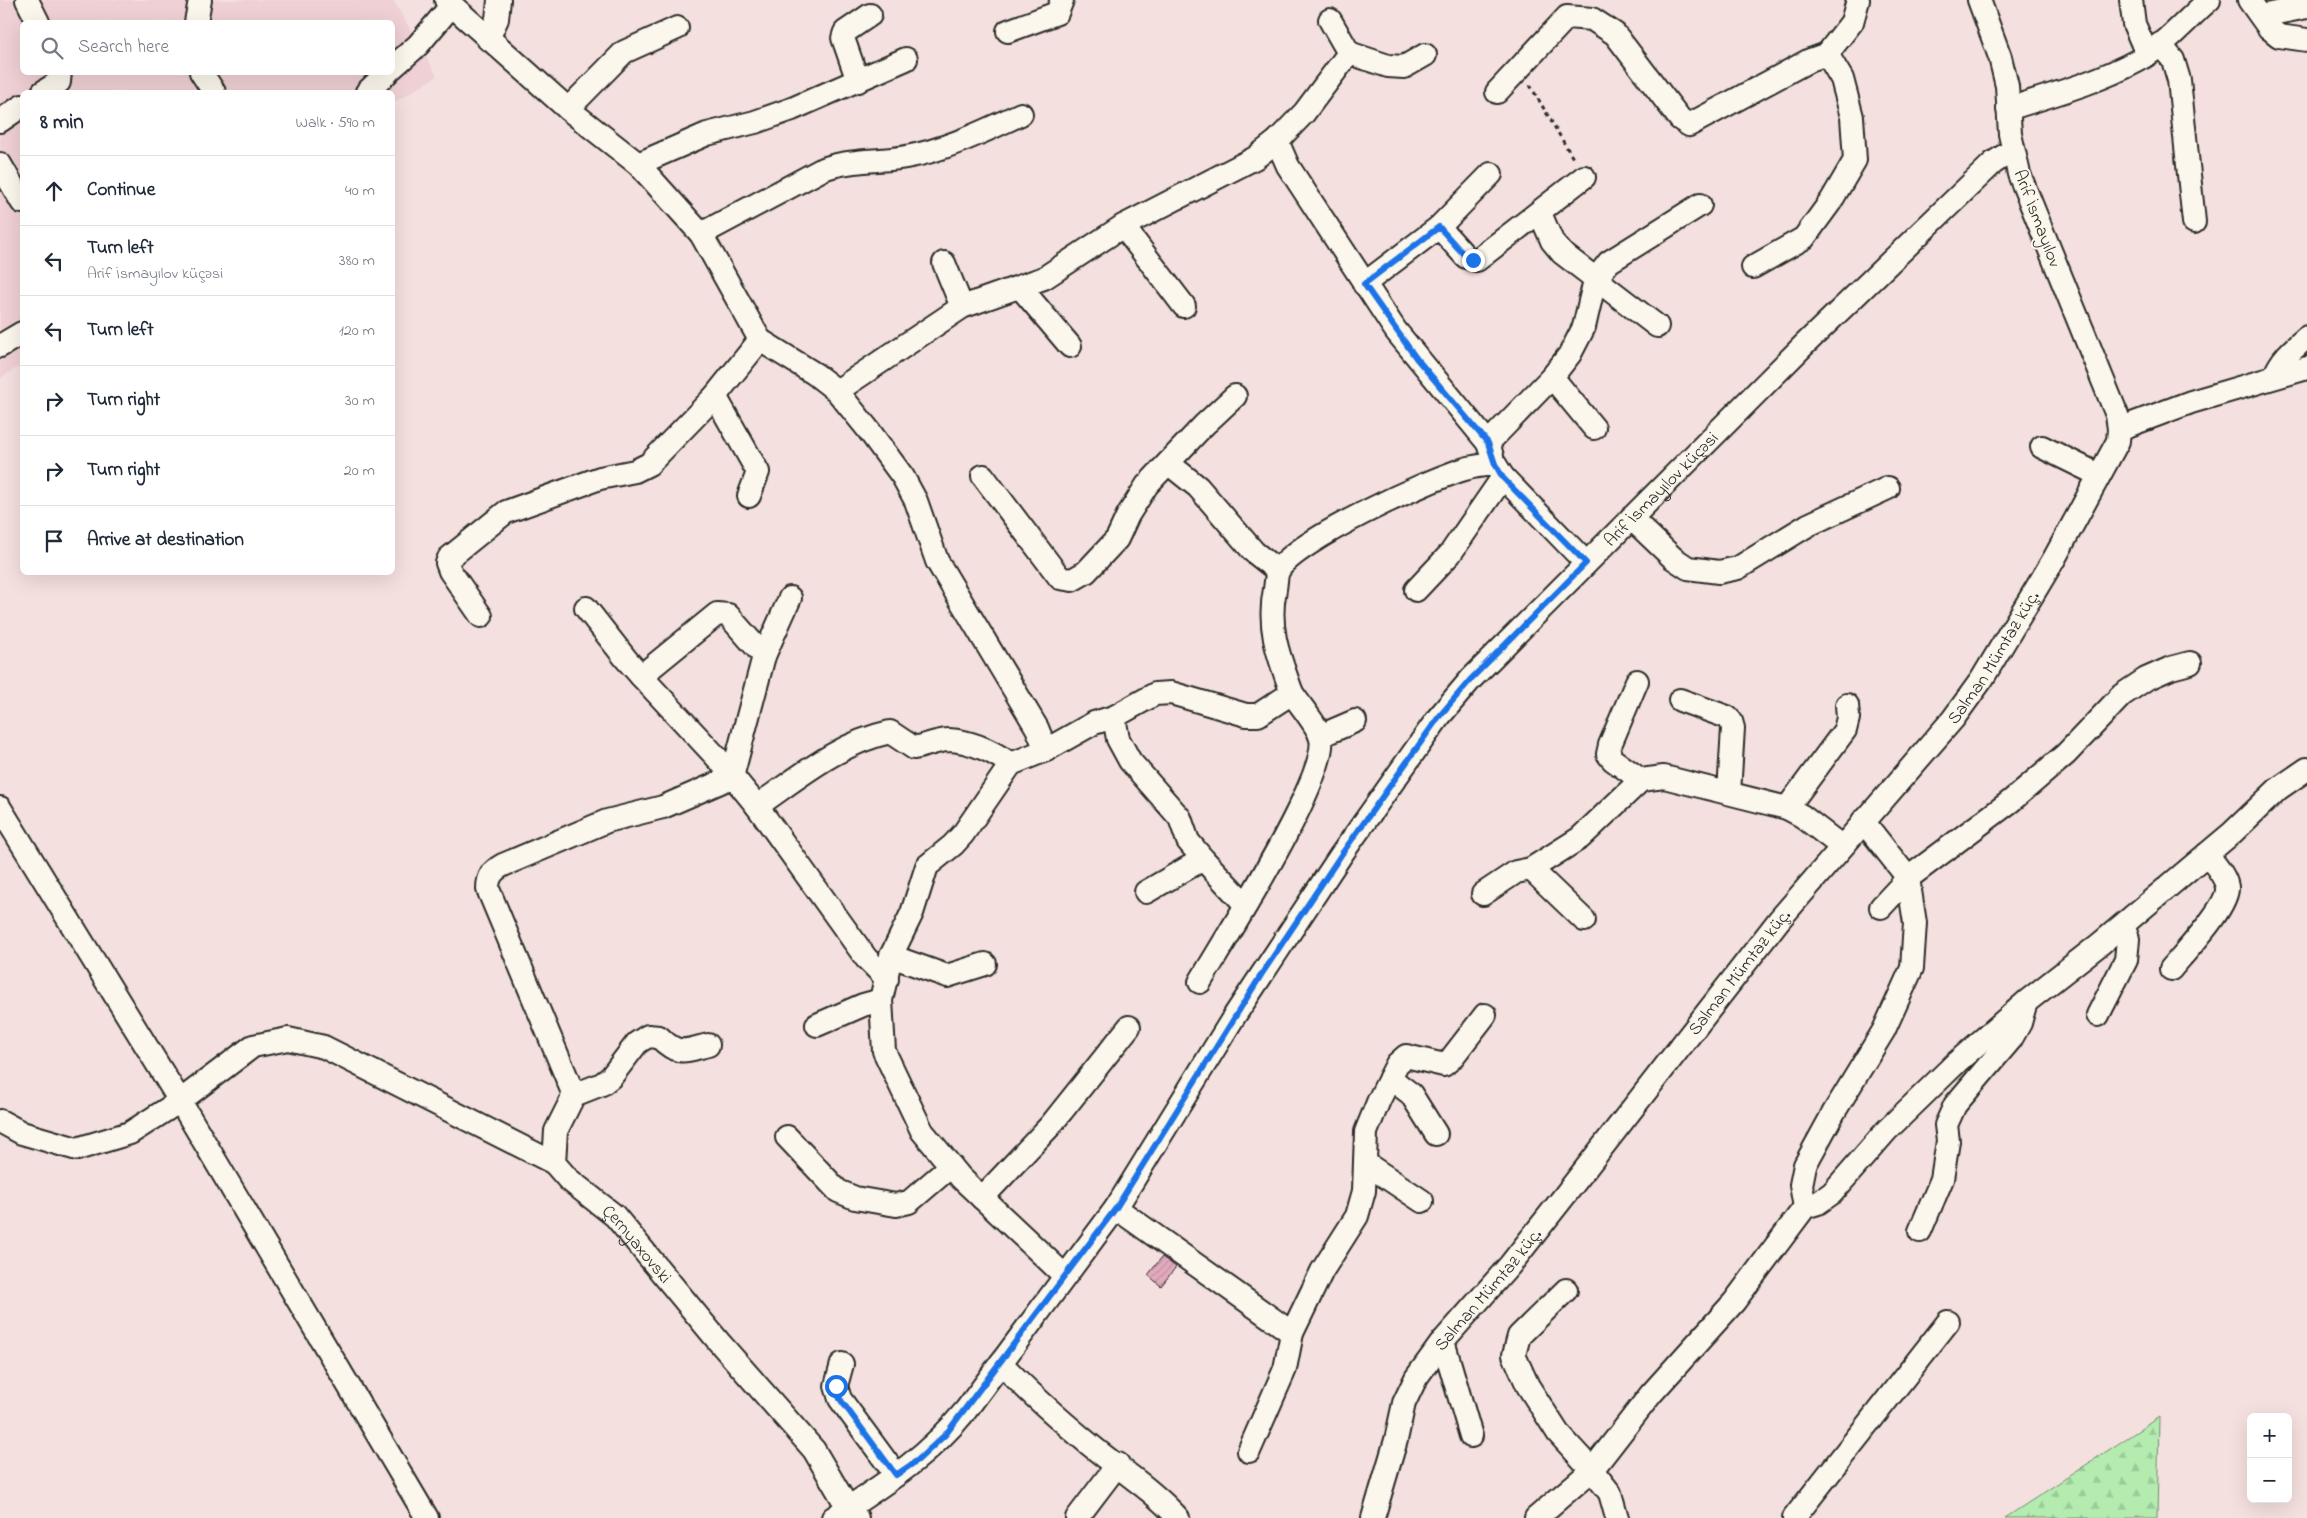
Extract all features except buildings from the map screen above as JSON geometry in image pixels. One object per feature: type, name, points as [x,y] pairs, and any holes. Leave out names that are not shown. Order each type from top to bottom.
[{"type":"street","points":[[27,0],[37,20]]},
{"type":"street","points":[[196,20],[200,0]]},
{"type":"street","points":[[488,39],[498,14],[499,0]]},
{"type":"street","points":[[1008,31],[1057,13],[1062,0]]},
{"type":"street","points":[[1497,92],[1520,68],[1568,9],[1592,19],[1615,34],[1680,119],[1689,125],[1810,60],[1827,54],[1852,22],[1858,0]]},
{"type":"street","name":"Arif İsmayılov","points":[[1979,0],[2000,57],[2007,86],[2013,150],[2019,174],[2117,415],[2119,429]]},
{"type":"street","points":[[2131,0],[2134,24],[2153,49],[2172,60],[2179,80],[2194,222]]},
{"type":"street","points":[[2008,109],[2086,84],[2138,61],[2210,0]]},
{"type":"street","points":[[395,65],[418,45],[449,3],[568,109],[638,164],[701,234],[760,340],[815,374],[837,391],[903,477],[916,501],[937,561],[1037,728],[1046,750]]},
{"type":"street","points":[[2255,8],[2307,7]]},
{"type":"street","points":[[2255,8],[2269,28],[2279,36],[2307,40]]},
{"type":"street","points":[[858,81],[844,38],[845,32],[870,15]]},
{"type":"street","points":[[1330,20],[1349,53],[1388,66],[1404,67],[1425,55]]},
{"type":"street","points":[[568,109],[624,52],[677,28]]},
{"type":"street","points":[[837,391],[962,307],[1044,278],[1124,226],[1255,158],[1277,141],[1304,113],[1349,53]]},
{"type":"street","points":[[1753,267],[1804,238],[1831,201],[1855,160],[1852,116],[1842,79],[1827,54]]},
{"type":"street","points":[[638,164],[707,134],[792,110],[906,59]]},
{"type":"street","points":[[46,90],[59,82],[60,75]]},
{"type":"street","points":[[203,75],[213,90]]},
{"type":"street","points":[[369,90],[385,75]]},
{"type":"street","points":[[0,121],[20,107]]},
{"type":"street","points":[[701,234],[822,169],[839,163],[906,157],[964,140],[1021,114]]},
{"type":"street","points":[[1277,141],[1288,166],[1364,284],[1416,358],[1495,461],[1586,563]]},
{"type":"street","name":"Arif İsmayılov küçəsi","points":[[846,1515],[918,1460],[946,1434],[1001,1363],[1116,1208],[1263,972],[1341,855],[1438,718],[1471,679],[1804,344],[1993,163],[2013,150]]},
{"type":"street","points":[[0,164],[20,199]]},
{"type":"street","points":[[1364,284],[1439,227],[1491,174]]},
{"type":"street","points":[[1439,227],[1466,257],[1478,260],[1584,177]]},
{"type":"street","points":[[1416,590],[1450,554],[1495,461],[1552,376],[1570,354],[1584,327],[1595,280],[1609,262],[1700,205]]},
{"type":"street","points":[[1540,213],[1552,241],[1562,253],[1657,326]]},
{"type":"street","points":[[1124,226],[1184,306]]},
{"type":"street","points":[[944,263],[962,307]]},
{"type":"street","points":[[1020,287],[1070,346]]},
{"type":"street","points":[[0,346],[20,334]]},
{"type":"street","points":[[2274,377],[2278,366],[2287,354],[2307,337]]},
{"type":"street","points":[[481,616],[450,571],[447,563],[449,558],[506,512],[600,478],[635,470],[649,464],[715,396],[760,340]]},
{"type":"street","points":[[2119,429],[2191,402],[2307,368]]},
{"type":"street","points":[[1552,376],[1594,428]]},
{"type":"street","points":[[715,396],[758,472],[750,496]]},
{"type":"street","points":[[983,476],[1060,578],[1072,580],[1086,572],[1117,539],[1128,515],[1147,485],[1204,425],[1236,396]]},
{"type":"street","name":"Salman Mümtaz küç.","points":[[1373,1518],[1396,1440],[1404,1403],[1416,1378],[1443,1341],[1510,1265],[1779,920],[1841,846],[1911,770],[1953,719],[1982,679],[2054,559],[2118,441],[2119,429]]},
{"type":"street","points":[[2042,447],[2098,475]]},
{"type":"street","points":[[1200,982],[1266,872],[1313,778],[1322,750],[1320,736],[1292,693],[1276,648],[1271,608],[1278,571],[1293,556],[1359,515],[1435,480],[1495,461]]},
{"type":"street","points":[[1168,463],[1198,487],[1254,552],[1278,571]]},
{"type":"street","points":[[1631,518],[1673,558],[1688,568],[1719,572],[1738,568],[1808,525],[1888,488]]},
{"type":"street","points":[[732,777],[764,656],[790,598]]},
{"type":"street","points":[[586,608],[641,676],[722,762],[732,777],[757,806],[866,958],[887,979]]},
{"type":"street","points":[[641,676],[717,614],[728,615],[764,656]]},
{"type":"street","points":[[1881,906],[1908,878],[2011,802],[2066,754],[2122,695],[2146,679],[2171,668],[2190,663]]},
{"type":"street","points":[[1637,681],[1610,744],[1608,754],[1641,780]]},
{"type":"street","points":[[1065,1276],[982,1198],[951,1166],[922,1131],[884,1051],[881,1000],[891,956],[912,913],[927,866],[954,845],[1011,764],[1046,750],[1094,723],[1114,717],[1155,694],[1171,692],[1246,716],[1258,715],[1292,693]]},
{"type":"street","points":[[1680,700],[1727,717],[1732,721],[1729,793]]},
{"type":"street","points":[[1787,808],[1845,730],[1848,718],[1846,705]]},
{"type":"street","points":[[1114,717],[1118,739],[1130,761],[1180,818],[1188,841],[1202,859],[1246,905]]},
{"type":"street","points":[[1320,736],[1355,721]]},
{"type":"street","points":[[757,806],[841,749],[870,737],[890,732],[914,748],[948,740],[974,744],[991,751],[1011,764]]},
{"type":"street","points":[[1536,1518],[1592,1470],[1651,1394],[1734,1302],[1804,1207],[1818,1204],[1832,1192],[1887,1130],[1957,1062],[2026,1002],[2123,925],[2207,854],[2278,789],[2307,769]]},
{"type":"street","points":[[574,1095],[488,889],[488,880],[495,869],[503,865],[607,821],[663,807],[732,777]]},
{"type":"street","points":[[1483,894],[1516,872],[1531,869],[1580,838],[1641,780],[1664,777],[1787,808],[1802,816],[1841,846]]},
{"type":"street","points":[[0,808],[180,1101],[427,1518]]},
{"type":"street","points":[[1804,1207],[1801,1184],[1805,1165],[1834,1112],[1884,1030],[1912,968],[1915,924],[1908,878],[1864,821]]},
{"type":"street","points":[[2171,969],[2221,907],[2227,888],[2222,874],[2207,854]]},
{"type":"street","points":[[1146,892],[1202,859]]},
{"type":"street","points":[[1531,869],[1584,920]]},
{"type":"street","points":[[2098,1015],[2126,960],[2128,939],[2123,925]]},
{"type":"street","points":[[891,956],[946,976],[985,964]]},
{"type":"street","points":[[817,1025],[863,1005],[881,1000]]},
{"type":"street","points":[[1920,1231],[1942,1179],[1948,1141],[1946,1125],[1955,1105],[2011,1039],[2020,1023],[2026,1002]]},
{"type":"street","points":[[1249,1451],[1285,1369],[1292,1333],[1322,1271],[1357,1216],[1364,1191],[1366,1132],[1378,1100],[1396,1064],[1406,1056],[1444,1065],[1485,1015]]},
{"type":"street","points":[[982,1198],[1050,1126],[1130,1027]]},
{"type":"street","points":[[554,1163],[556,1131],[574,1095],[602,1084],[611,1077],[637,1043],[648,1036],[659,1037],[669,1047],[680,1052],[708,1046]]},
{"type":"street","name":"Çernyaxovski","points":[[0,1121],[22,1133],[77,1149],[130,1134],[180,1101],[253,1046],[288,1039],[324,1047],[554,1163],[568,1178],[615,1216],[719,1342],[814,1450],[846,1515]]},
{"type":"street","points":[[1390,1078],[1411,1094],[1436,1134]]},
{"type":"street","points":[[787,1137],[838,1191],[855,1198],[896,1205],[909,1202],[951,1166]]},
{"type":"street","points":[[1366,1163],[1422,1201]]},
{"type":"street","points":[[1116,1208],[1292,1333]]},
{"type":"street","points":[[1566,1290],[1519,1336],[1514,1355],[1528,1386],[1558,1434],[1592,1470],[1610,1493],[1617,1518]]},
{"type":"street","points":[[1794,1518],[1948,1322]]},
{"type":"street","points":[[1443,1341],[1471,1436]]},
{"type":"street","points":[[1001,1363],[1022,1386],[1091,1445],[1118,1464],[1163,1502],[1178,1518]]},
{"type":"street","points":[[842,1364],[836,1386],[840,1399],[896,1475]]},
{"type":"street","points":[[1077,1518],[1118,1464]]},
{"type":"path","points":[[1520,68],[1584,177]]},
{"type":"shaded area","points":[[0,0],[393,0],[437,76],[395,102],[395,90],[20,90],[20,366],[0,378]]},
{"type":"green space","points":[[2159,1417],[2157,1518],[2005,1518]]},
{"type":"route","points":[[836,1386],[840,1399],[896,1475],[918,1460],[946,1434],[966,1410],[1116,1208],[1263,972],[1341,855],[1438,718],[1471,679],[1586,563],[1503,478],[1495,464],[1488,443],[1416,358],[1364,284],[1439,227],[1466,257],[1473,260]]}]
